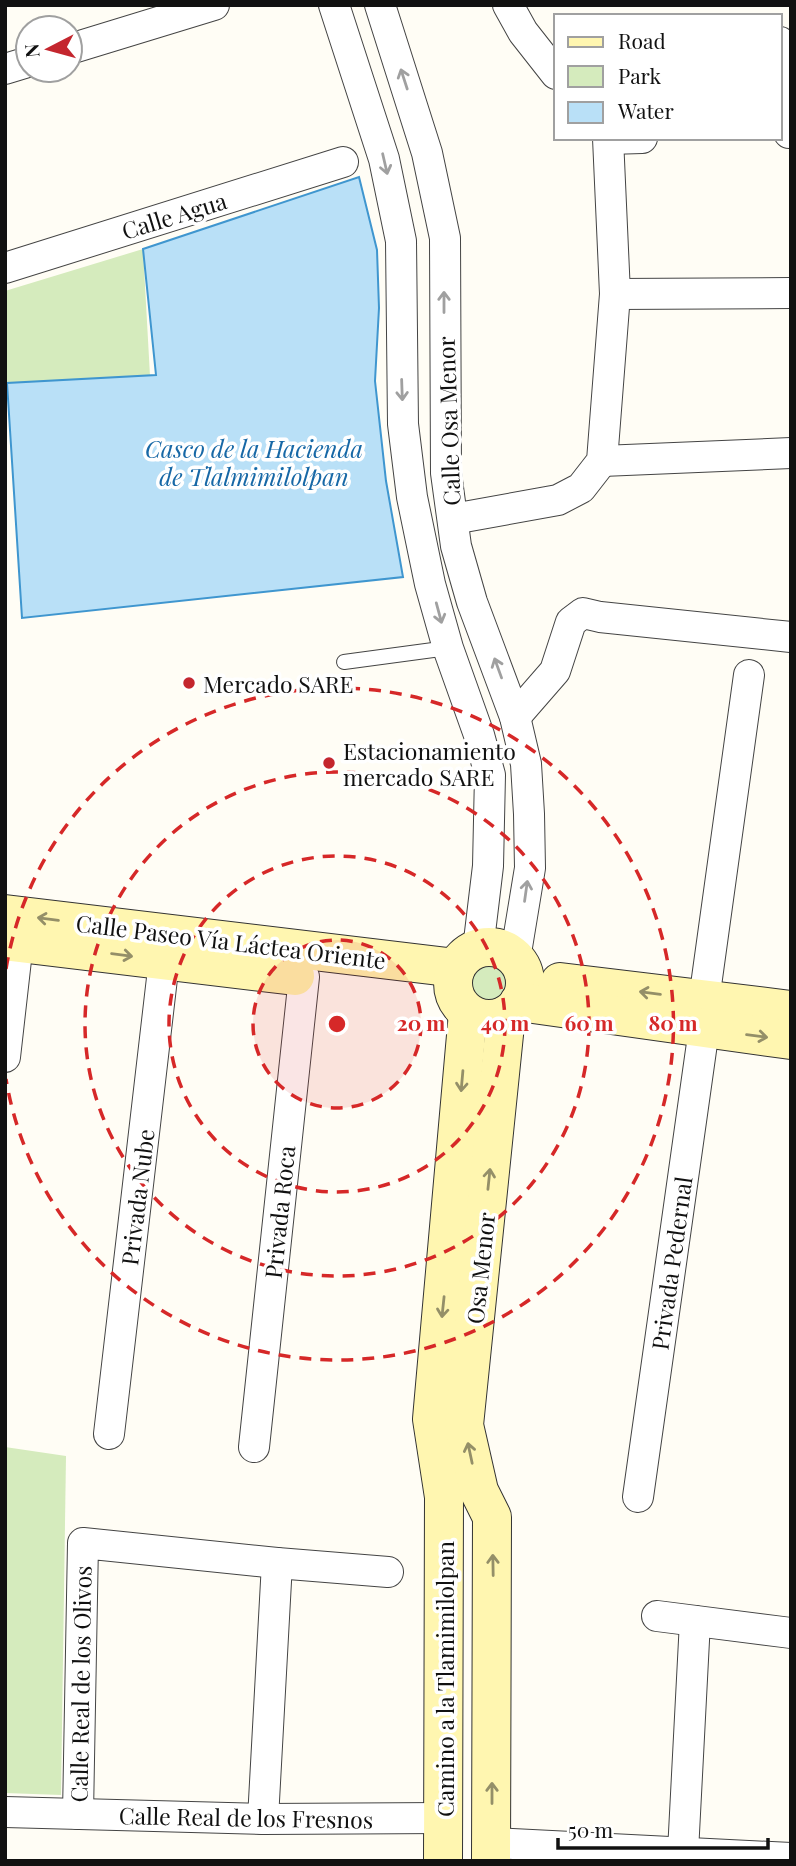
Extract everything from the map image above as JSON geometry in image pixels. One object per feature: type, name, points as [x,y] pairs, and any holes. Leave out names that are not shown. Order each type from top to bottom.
[{"type":"street","points":[[84,45],[214,5]]},
{"type":"street","name":"Calle Osa Menor","points":[[334,5],[384,159],[401,241],[403,424],[412,497],[430,584],[490,775],[488,866],[464,981]]},
{"type":"street","name":"Calle Osa Menor","points":[[380,5],[427,153],[445,238],[446,473],[456,547],[472,602],[515,717],[526,764],[530,868],[516,988]]},
{"type":"street","points":[[508,5],[523,32],[554,71]]},
{"type":"street","points":[[523,32],[554,33]]},
{"type":"street","points":[[782,44],[786,47],[787,133]]},
{"type":"street","points":[[453,519],[558,500],[581,488],[602,461],[615,294],[608,140]]},
{"type":"street","name":"Calle Agua","points":[[5,268],[343,162]]},
{"type":"street","points":[[615,294],[791,293]]},
{"type":"street","points":[[602,461],[791,453]]},
{"type":"street","points":[[515,717],[555,671],[571,622],[583,612],[600,617],[791,636]]},
{"type":"street","name":"Privada Pedernal","points":[[638,1497],[749,675]]},
{"type":"street","points":[[5,1057],[10,932],[164,961],[304,977],[464,981],[498,948],[516,988]]},
{"type":"street","name":"Calle Paseo Vía Láctea Oriente","points":[[10,932],[464,981]]},
{"type":"street","name":"Privada Nube","points":[[109,1434],[164,961]]},
{"type":"street","name":"Privada Roca","points":[[254,1447],[304,977]]},
{"type":"street","points":[[464,981],[487,1019],[516,988]]},
{"type":"street","name":"Osa Menor","points":[[444,1497],[432,1419],[464,981]]},
{"type":"street","points":[[516,988],[704,1014],[791,1040]]},
{"type":"street","name":"Osa Menor","points":[[492,1517],[479,1491],[464,1425],[516,988]]},
{"type":"street","points":[[704,1014],[791,1010]]},
{"type":"street","name":"Camino a la Tlamimilolpan","points":[[443,1861],[444,1497]]},
{"type":"street","name":"Camino a la Tlamimilolpan","points":[[491,1852],[492,1517]]},
{"type":"street","name":"Calle Real de los Olivos","points":[[78,1814],[83,1543],[277,1563]]},
{"type":"street","points":[[263,1819],[277,1563],[388,1572]]},
{"type":"street","points":[[657,1616],[791,1633]]},
{"type":"street","points":[[683,1852],[695,1621]]},
{"type":"street","name":"Calle Real de los Fresnos","points":[[5,1812],[263,1819],[444,1818]]},
{"type":"street","points":[[491,1852],[683,1852],[791,1858]]},
{"type":"lane","points":[[344,662],[448,648]]},
{"type":"green space","points":[[143,249],[150,376],[7,383],[5,487],[5,291]]},
{"type":"green space","points":[[490,964],[503,970],[509,983],[503,996],[490,1002],[477,996],[471,983],[477,970]]},
{"type":"green space","points":[[5,1447],[66,1456],[61,1795],[5,1793]]},
{"type":"water","name":"Casco de la Hacienda de Tlalmimilolpan","points":[[359,177],[377,250],[379,308],[375,381],[386,481],[403,577],[22,618],[7,383],[156,375],[143,249]]},
{"type":"place","name":"Mercado SARE","points":[[189,683]]},
{"type":"place","name":"Estacionamiento mercado SARE","points":[[329,763]]}]
